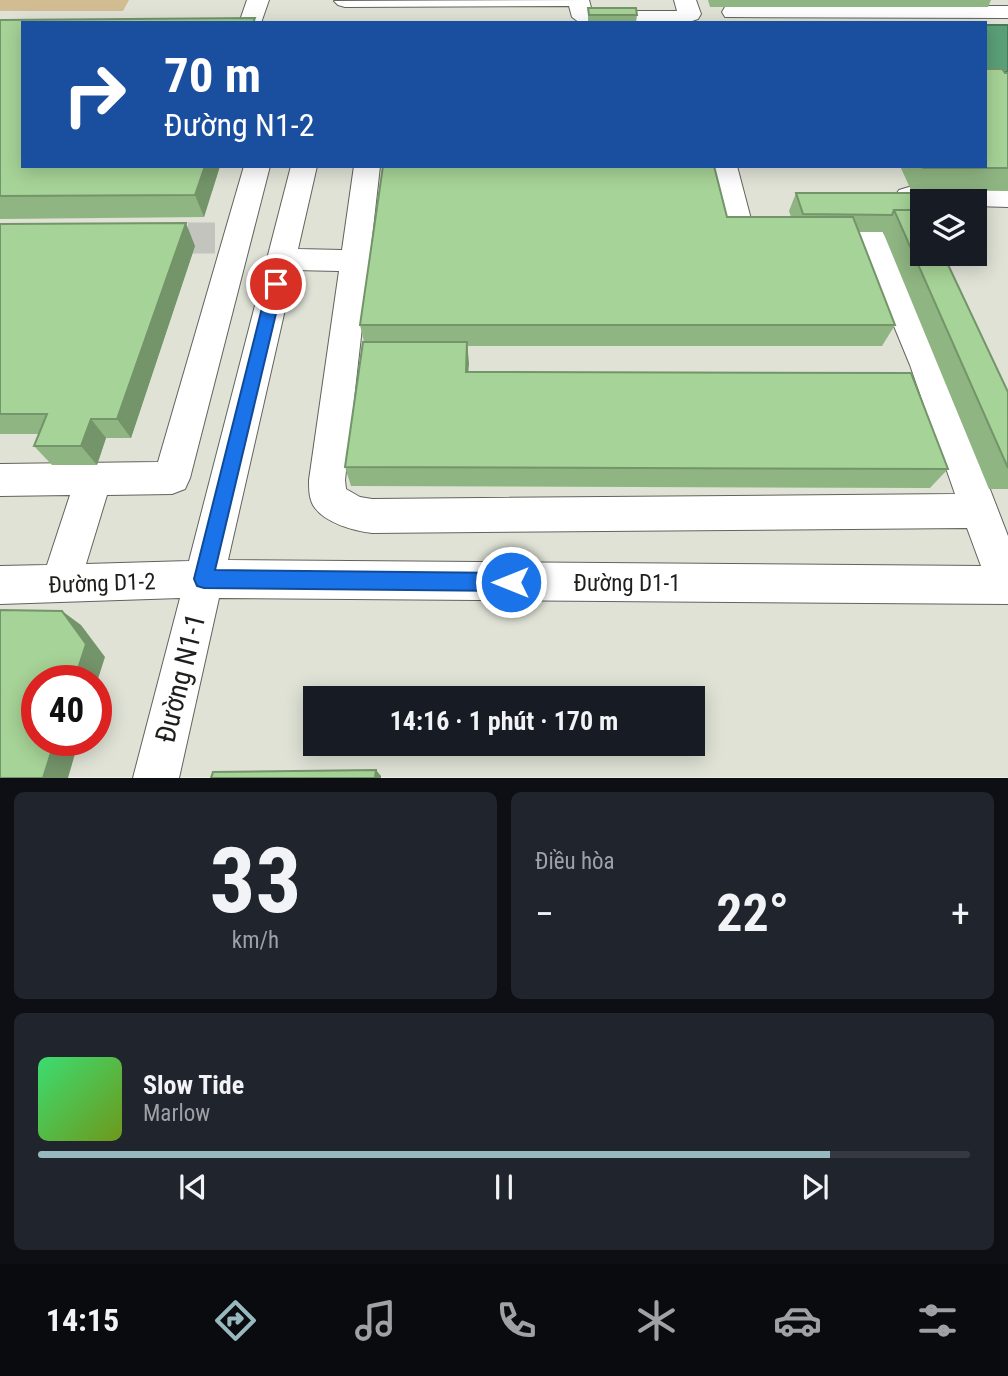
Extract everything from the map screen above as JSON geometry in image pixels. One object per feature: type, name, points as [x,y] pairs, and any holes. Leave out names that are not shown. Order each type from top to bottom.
[{"type":"street","points":[[251,21],[258,0]]},
{"type":"street","points":[[340,21],[345,0],[578,0],[583,17],[679,18],[690,14],[685,0]]},
{"type":"street","points":[[733,12],[1008,12]]},
{"type":"street","points":[[0,480],[172,478],[226,237],[256,168]]},
{"type":"street","name":"Đường N1-1","points":[[156,778],[304,168]]},
{"type":"street","points":[[367,168],[327,480],[328,497],[356,515],[980,511]]},
{"type":"street","points":[[724,168],[740,233],[871,236],[926,365],[1008,586]]},
{"type":"street","points":[[909,196],[1008,198]]},
{"type":"street","points":[[60,585],[93,480]]},
{"type":"street","name":"Đường D1-2","points":[[0,585],[204,579]]},
{"type":"street","name":"Đường D1-1","points":[[204,579],[1008,586]]},
{"type":"lane","points":[[282,259],[355,261]]},
{"type":"shaded area","points":[[0,0],[1008,0],[1008,777],[0,777]]},
{"type":"shaded area","points":[[0,0],[129,0],[123,11],[0,11]]},
{"type":"shaded area","points":[[987,25],[1008,25],[1008,72],[987,72]]},
{"type":"building","points":[[588,8],[636,8],[637,15],[589,15]]},
{"type":"building","points":[[255,18],[254,21],[21,21],[21,168],[204,168],[195,195],[0,196],[0,20]]},
{"type":"building","points":[[987,69],[1002,69],[1008,73],[1008,168],[987,168]]},
{"type":"building","points":[[383,168],[715,168],[727,217],[853,217],[895,325],[360,325]]},
{"type":"building","points":[[796,193],[910,193],[910,210],[894,210],[892,215],[803,214]]},
{"type":"building","points":[[894,210],[910,210],[910,246]]},
{"type":"building","points":[[186,223],[117,419],[91,419],[81,446],[34,446],[47,414],[0,414],[0,224]]},
{"type":"building","points":[[919,266],[949,266],[1008,392],[1008,468]]},
{"type":"building","points":[[363,342],[467,342],[466,372],[911,373],[948,469],[345,467]]},
{"type":"building","points":[[0,610],[62,611],[86,644],[79,665],[21,665],[21,756],[50,756],[43,778],[0,778]]},
{"type":"building","points":[[376,770],[375,778],[211,778],[213,772]]},
{"type":"tunnel","points":[[188,238],[215,238]]},
{"type":"route","points":[[276,284],[204,579],[511,582]]}]
